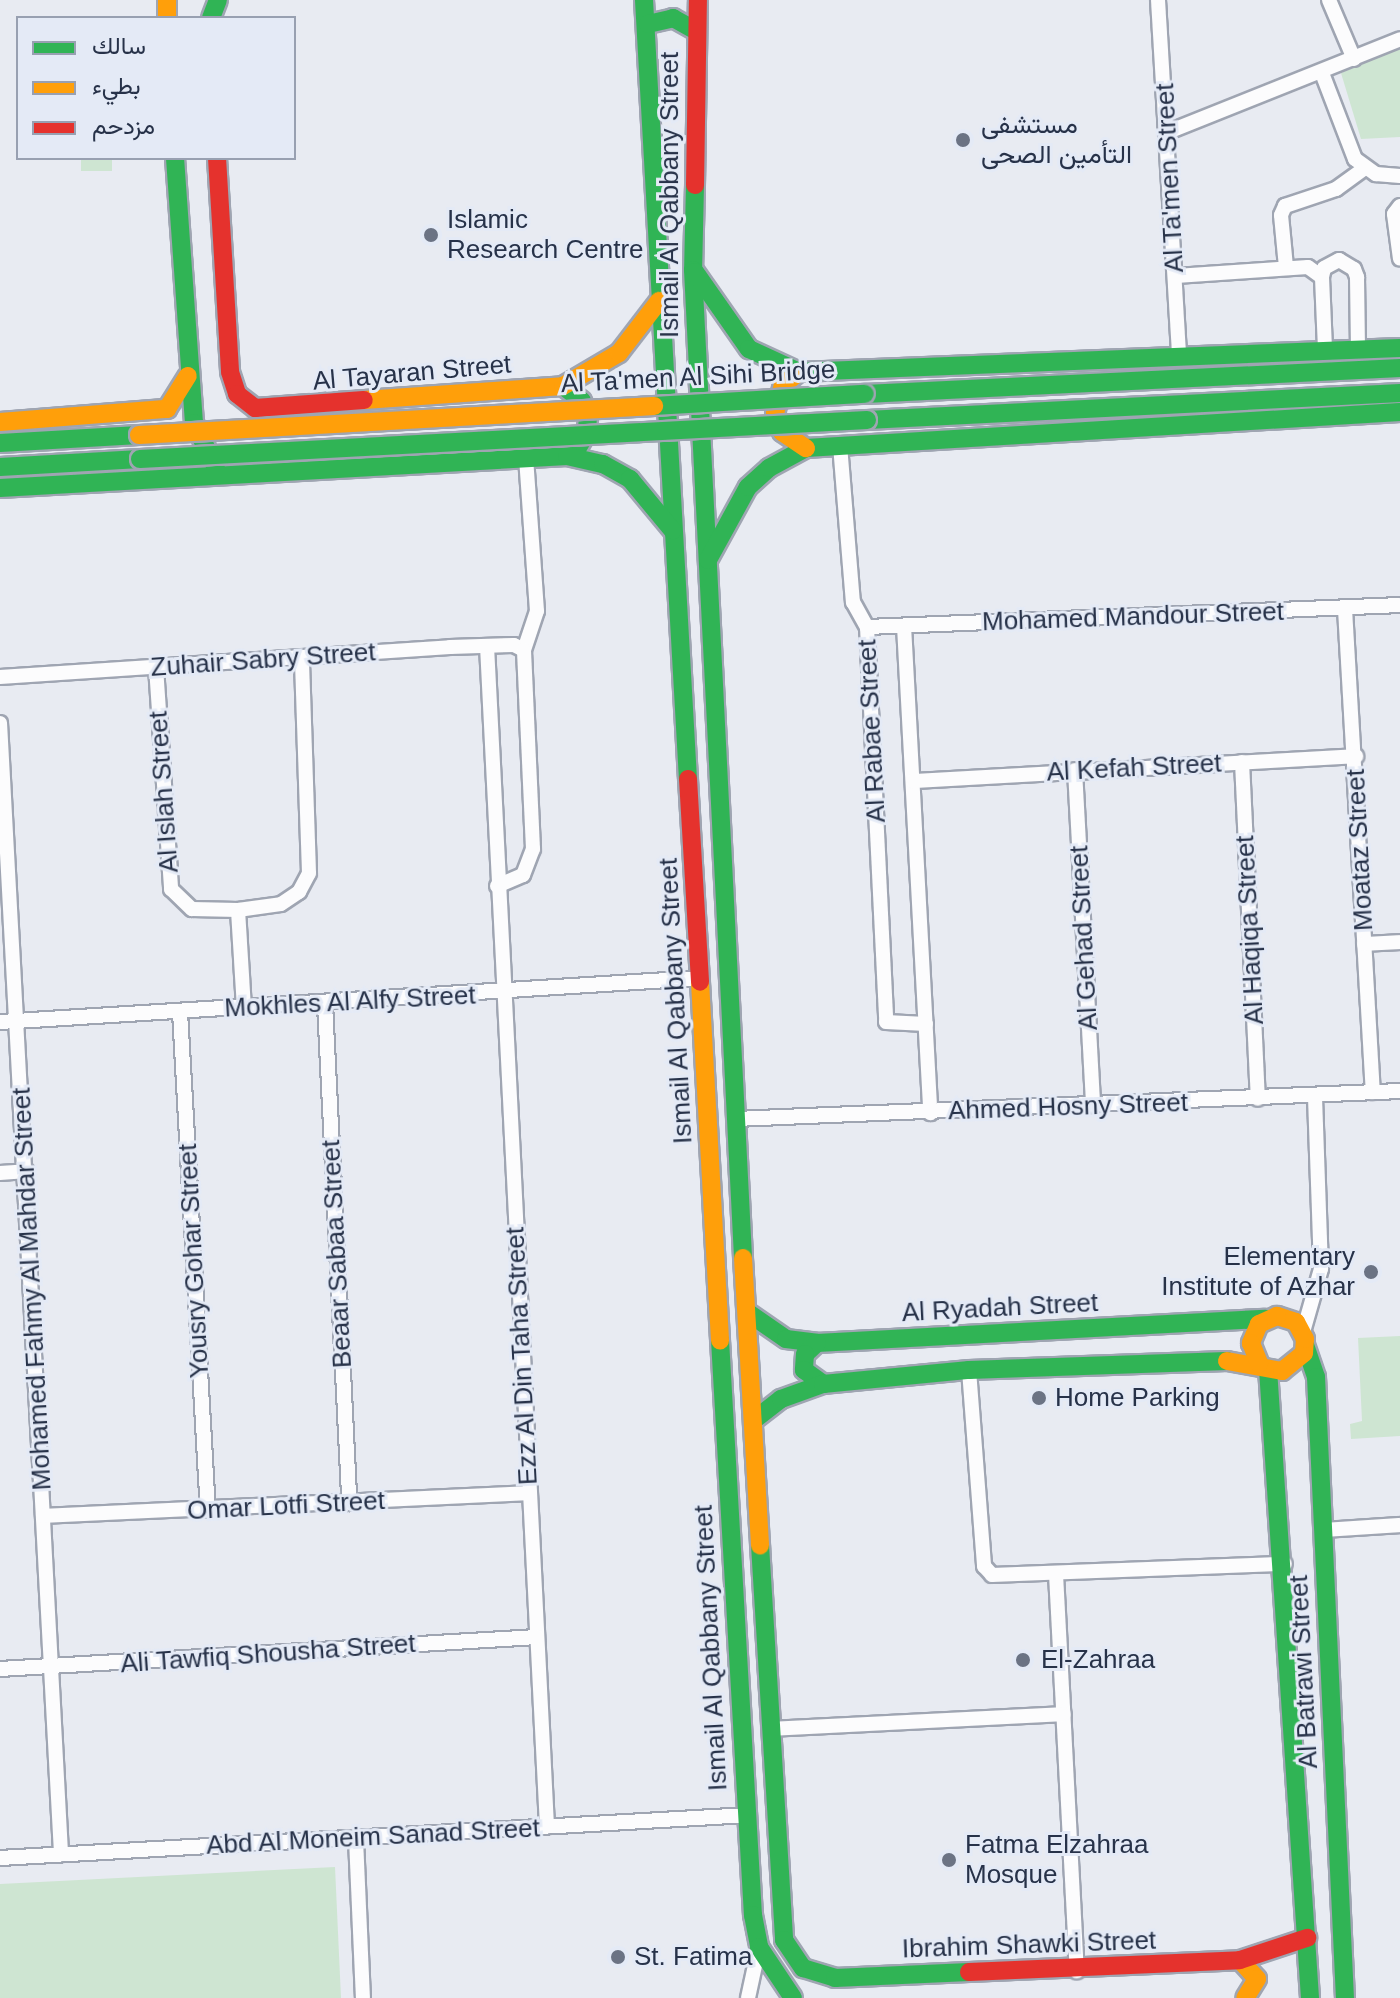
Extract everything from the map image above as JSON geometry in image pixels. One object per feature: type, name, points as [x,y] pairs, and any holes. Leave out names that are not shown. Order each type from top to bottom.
[{"type":"street","name":"Ismail Al Qabbany Street","points":[[644,0],[648,24],[659,301],[676,536],[739,1684],[759,1947],[748,1998]]},
{"type":"street","name":"Ismail Al Qabbany Street","points":[[698,0],[695,30],[693,270],[735,1119],[783,1923]]},
{"type":"street","name":"Al Ta'men Street","points":[[1158,0],[1179,356]]},
{"type":"street","points":[[1329,0],[1354,59]]},
{"type":"street","points":[[648,24],[673,18],[695,30]]},
{"type":"street","points":[[1168,132],[1322,73],[1400,39]]},
{"type":"street","points":[[1322,73],[1355,159],[1365,168],[1400,176]]},
{"type":"street","points":[[175,160],[189,372],[197,435],[221,474]]},
{"type":"street","name":"Al Tayaran Street","points":[[217,160],[232,383],[255,408],[278,410],[563,386],[619,353],[659,301]]},
{"type":"street","points":[[1286,267],[1281,215],[1285,206],[1336,189],[1365,168]]},
{"type":"street","points":[[1400,206],[1394,214],[1400,259]]},
{"type":"street","points":[[1325,349],[1322,277],[1324,268],[1339,260],[1354,269],[1358,348]]},
{"type":"street","points":[[1176,276],[1308,267],[1322,277]]},
{"type":"street","points":[[693,270],[749,349],[799,372],[1400,348]]},
{"type":"street","name":"Al Ta'men Al Sihi Bridge","points":[[0,443],[865,394],[1400,368]]},
{"type":"street","points":[[0,422],[167,409],[182,392],[189,372]]},
{"type":"street","points":[[799,372],[783,385],[775,413],[782,432],[806,448]]},
{"type":"street","points":[[563,386],[582,401],[589,424],[580,446],[567,456]]},
{"type":"street","name":"Al Ta'men Al Sihi Bridge","points":[[0,467],[1400,393]]},
{"type":"street","points":[[167,409],[178,437],[168,477]]},
{"type":"street","points":[[708,560],[748,487],[769,468],[806,448],[1400,412]]},
{"type":"street","name":"Al Rabae Street","points":[[840,445],[853,602],[867,627],[886,1022],[926,1024]]},
{"type":"street","points":[[0,488],[567,456],[603,464],[630,479],[653,501],[676,536]]},
{"type":"street","points":[[497,886],[523,875],[533,849],[524,650],[537,611],[526,459]]},
{"type":"street","name":"Mohamed Mandour Street","points":[[867,627],[1400,605]]},
{"type":"street","name":"Moataz Street","points":[[1345,609],[1356,756],[1373,1092]]},
{"type":"street","name":"Al Rabae Street","points":[[904,626],[930,1113]]},
{"type":"street","name":"Zuhair Sabry Street","points":[[0,677],[487,646],[524,650]]},
{"type":"street","name":"Ezz Al Din Taha Street","points":[[487,646],[547,1826]]},
{"type":"street","name":"Al Islah Street","points":[[156,667],[171,889],[192,909],[238,910],[281,904],[299,892],[309,873],[302,657]]},
{"type":"street","name":"Mohamed Fahmy Al Mahdar Street","points":[[0,723],[20,1021],[61,1854]]},
{"type":"street","name":"Al Kefah Street","points":[[913,781],[1356,756]]},
{"type":"street","name":"Al Haqiqa Street","points":[[1242,762],[1258,1099]]},
{"type":"street","name":"Al Gehad Street","points":[[1075,770],[1093,1106]]},
{"type":"street","points":[[238,910],[244,1008]]},
{"type":"street","points":[[1364,944],[1400,942]]},
{"type":"street","name":"Mokhles Al Alfy Street","points":[[0,1022],[505,993],[700,978]]},
{"type":"street","name":"Beaar Sabaa Street","points":[[325,1004],[349,1503]]},
{"type":"street","name":"Yousry Gohar Street","points":[[180,1012],[208,1510]]},
{"type":"street","name":"Ahmed Hosny Street","points":[[735,1119],[1400,1091]]},
{"type":"street","points":[[754,1420],[781,1399],[823,1384],[969,1370],[1289,1368],[1304,1339],[1321,1269],[1315,1096]]},
{"type":"street","points":[[0,1173],[27,1171]]},
{"type":"street","name":"Al Ryadah Street","points":[[747,1312],[786,1339],[817,1343],[1265,1319]]},
{"type":"street","points":[[1263,1366],[1251,1343],[1265,1319],[1284,1316],[1304,1339]]},
{"type":"street","name":"Al Batrawi Street","points":[[1304,1339],[1316,1377],[1345,1998]]},
{"type":"street","points":[[817,1343],[805,1354],[804,1370],[823,1384]]},
{"type":"street","name":"Al Batrawi Street","points":[[1263,1366],[1285,1564],[1310,1998]]},
{"type":"street","points":[[969,1370],[984,1566],[992,1575],[1285,1564]]},
{"type":"street","name":"Omar Lotfi Street","points":[[43,1516],[529,1493]]},
{"type":"street","points":[[1323,1530],[1400,1525]]},
{"type":"street","points":[[1056,1574],[1077,1971]]},
{"type":"street","name":"Ali Tawfiq Shousha Street","points":[[0,1669],[537,1637]]},
{"type":"street","points":[[739,1684],[768,1682]]},
{"type":"street","points":[[771,1729],[1064,1714]]},
{"type":"street","name":"Abd Al Moneim Sanad Street","points":[[0,1858],[747,1815]]},
{"type":"street","points":[[356,1839],[363,1998]]},
{"type":"street","name":"Ibrahim Shawki Street","points":[[783,1923],[784,1940],[797,1962],[818,1976],[835,1978],[1077,1971],[1240,1960],[1307,1938]]},
{"type":"street","points":[[759,1947],[777,1981],[793,1998]]},
{"type":"street","points":[[1240,1960],[1248,1963],[1257,1979],[1245,1998]]},
{"type":"green space","points":[[1400,48],[1400,137],[1361,139],[1341,73]]},
{"type":"green space","points":[[81,160],[112,160],[112,171],[81,171]]},
{"type":"green space","points":[[1400,1336],[1400,1436],[1351,1439],[1350,1424],[1362,1421],[1358,1338]]},
{"type":"green space","points":[[335,1867],[341,1998],[0,1998],[0,1884]]},
{"type":"traffic: fast","points":[[212,16],[218,0]]},
{"type":"traffic: fast","points":[[644,0],[688,779]]},
{"type":"traffic: fast","points":[[648,24],[673,18],[695,30]]},
{"type":"traffic: fast","points":[[175,160],[194,423],[216,468]]},
{"type":"traffic: fast","points":[[695,185],[693,270],[743,1258]]},
{"type":"traffic: fast","points":[[695,272],[749,349],[799,372],[1400,348]]},
{"type":"traffic: fast","points":[[865,394],[1400,368]]},
{"type":"traffic: fast","points":[[563,386],[582,401],[588,416],[587,432],[577,449]]},
{"type":"traffic: fast","points":[[867,420],[1400,393]]},
{"type":"traffic: fast","points":[[654,406],[865,394]]},
{"type":"traffic: fast","points":[[708,560],[748,487],[769,468],[806,448],[1400,412]]},
{"type":"traffic: fast","points":[[140,459],[867,420]]},
{"type":"traffic: fast","points":[[0,443],[139,435]]},
{"type":"traffic: fast","points":[[0,488],[567,456],[603,464],[630,479],[673,531]]},
{"type":"traffic: fast","points":[[0,467],[140,459]]},
{"type":"traffic: fast","points":[[747,1312],[786,1339],[817,1343],[1265,1319]]},
{"type":"traffic: fast","points":[[720,1340],[753,1915],[759,1947],[793,1998]]},
{"type":"traffic: fast","points":[[817,1343],[805,1354],[804,1370],[823,1384]]},
{"type":"traffic: fast","points":[[1305,1345],[1316,1377],[1345,1998]]},
{"type":"traffic: fast","points":[[754,1420],[781,1399],[823,1384],[969,1370],[1227,1361]]},
{"type":"traffic: fast","points":[[1268,1369],[1310,1998]]},
{"type":"traffic: fast","points":[[760,1545],[784,1940],[803,1968],[835,1978],[969,1972]]},
{"type":"traffic: slow","points":[[167,0],[167,16]]},
{"type":"traffic: slow","points":[[364,400],[563,386],[619,353],[659,301]]},
{"type":"traffic: slow","points":[[799,372],[783,385],[775,413],[782,432],[806,448]]},
{"type":"traffic: slow","points":[[0,422],[167,409],[188,376]]},
{"type":"traffic: slow","points":[[139,435],[654,406]]},
{"type":"traffic: slow","points":[[700,982],[720,1340]]},
{"type":"traffic: slow","points":[[743,1258],[760,1545]]},
{"type":"traffic: slow","points":[[1227,1361],[1282,1371],[1304,1353],[1305,1339],[1296,1322],[1277,1316],[1259,1324],[1251,1343],[1259,1363]]},
{"type":"traffic: slow","points":[[1240,1960],[1257,1979],[1245,1998]]},
{"type":"traffic: jam","points":[[695,185],[698,0]]},
{"type":"traffic: jam","points":[[217,160],[230,372],[237,394],[255,408],[364,400]]},
{"type":"traffic: jam","points":[[688,779],[700,982]]},
{"type":"traffic: jam","points":[[969,1972],[1240,1960],[1307,1938]]},
{"type":"place","name":"مستشفى التأمين الصحى","points":[[963,140]]},
{"type":"place","name":"Islamic Research Centre","points":[[431,235]]},
{"type":"place","name":"Elementary Institute of Azhar","points":[[1371,1272]]},
{"type":"place","name":"Home Parking","points":[[1039,1398]]},
{"type":"place","name":"El-Zahraa","points":[[1023,1660]]},
{"type":"place","name":"Fatma Elzahraa Mosque","points":[[949,1860]]},
{"type":"place","name":"St. Fatima","points":[[618,1957]]}]
